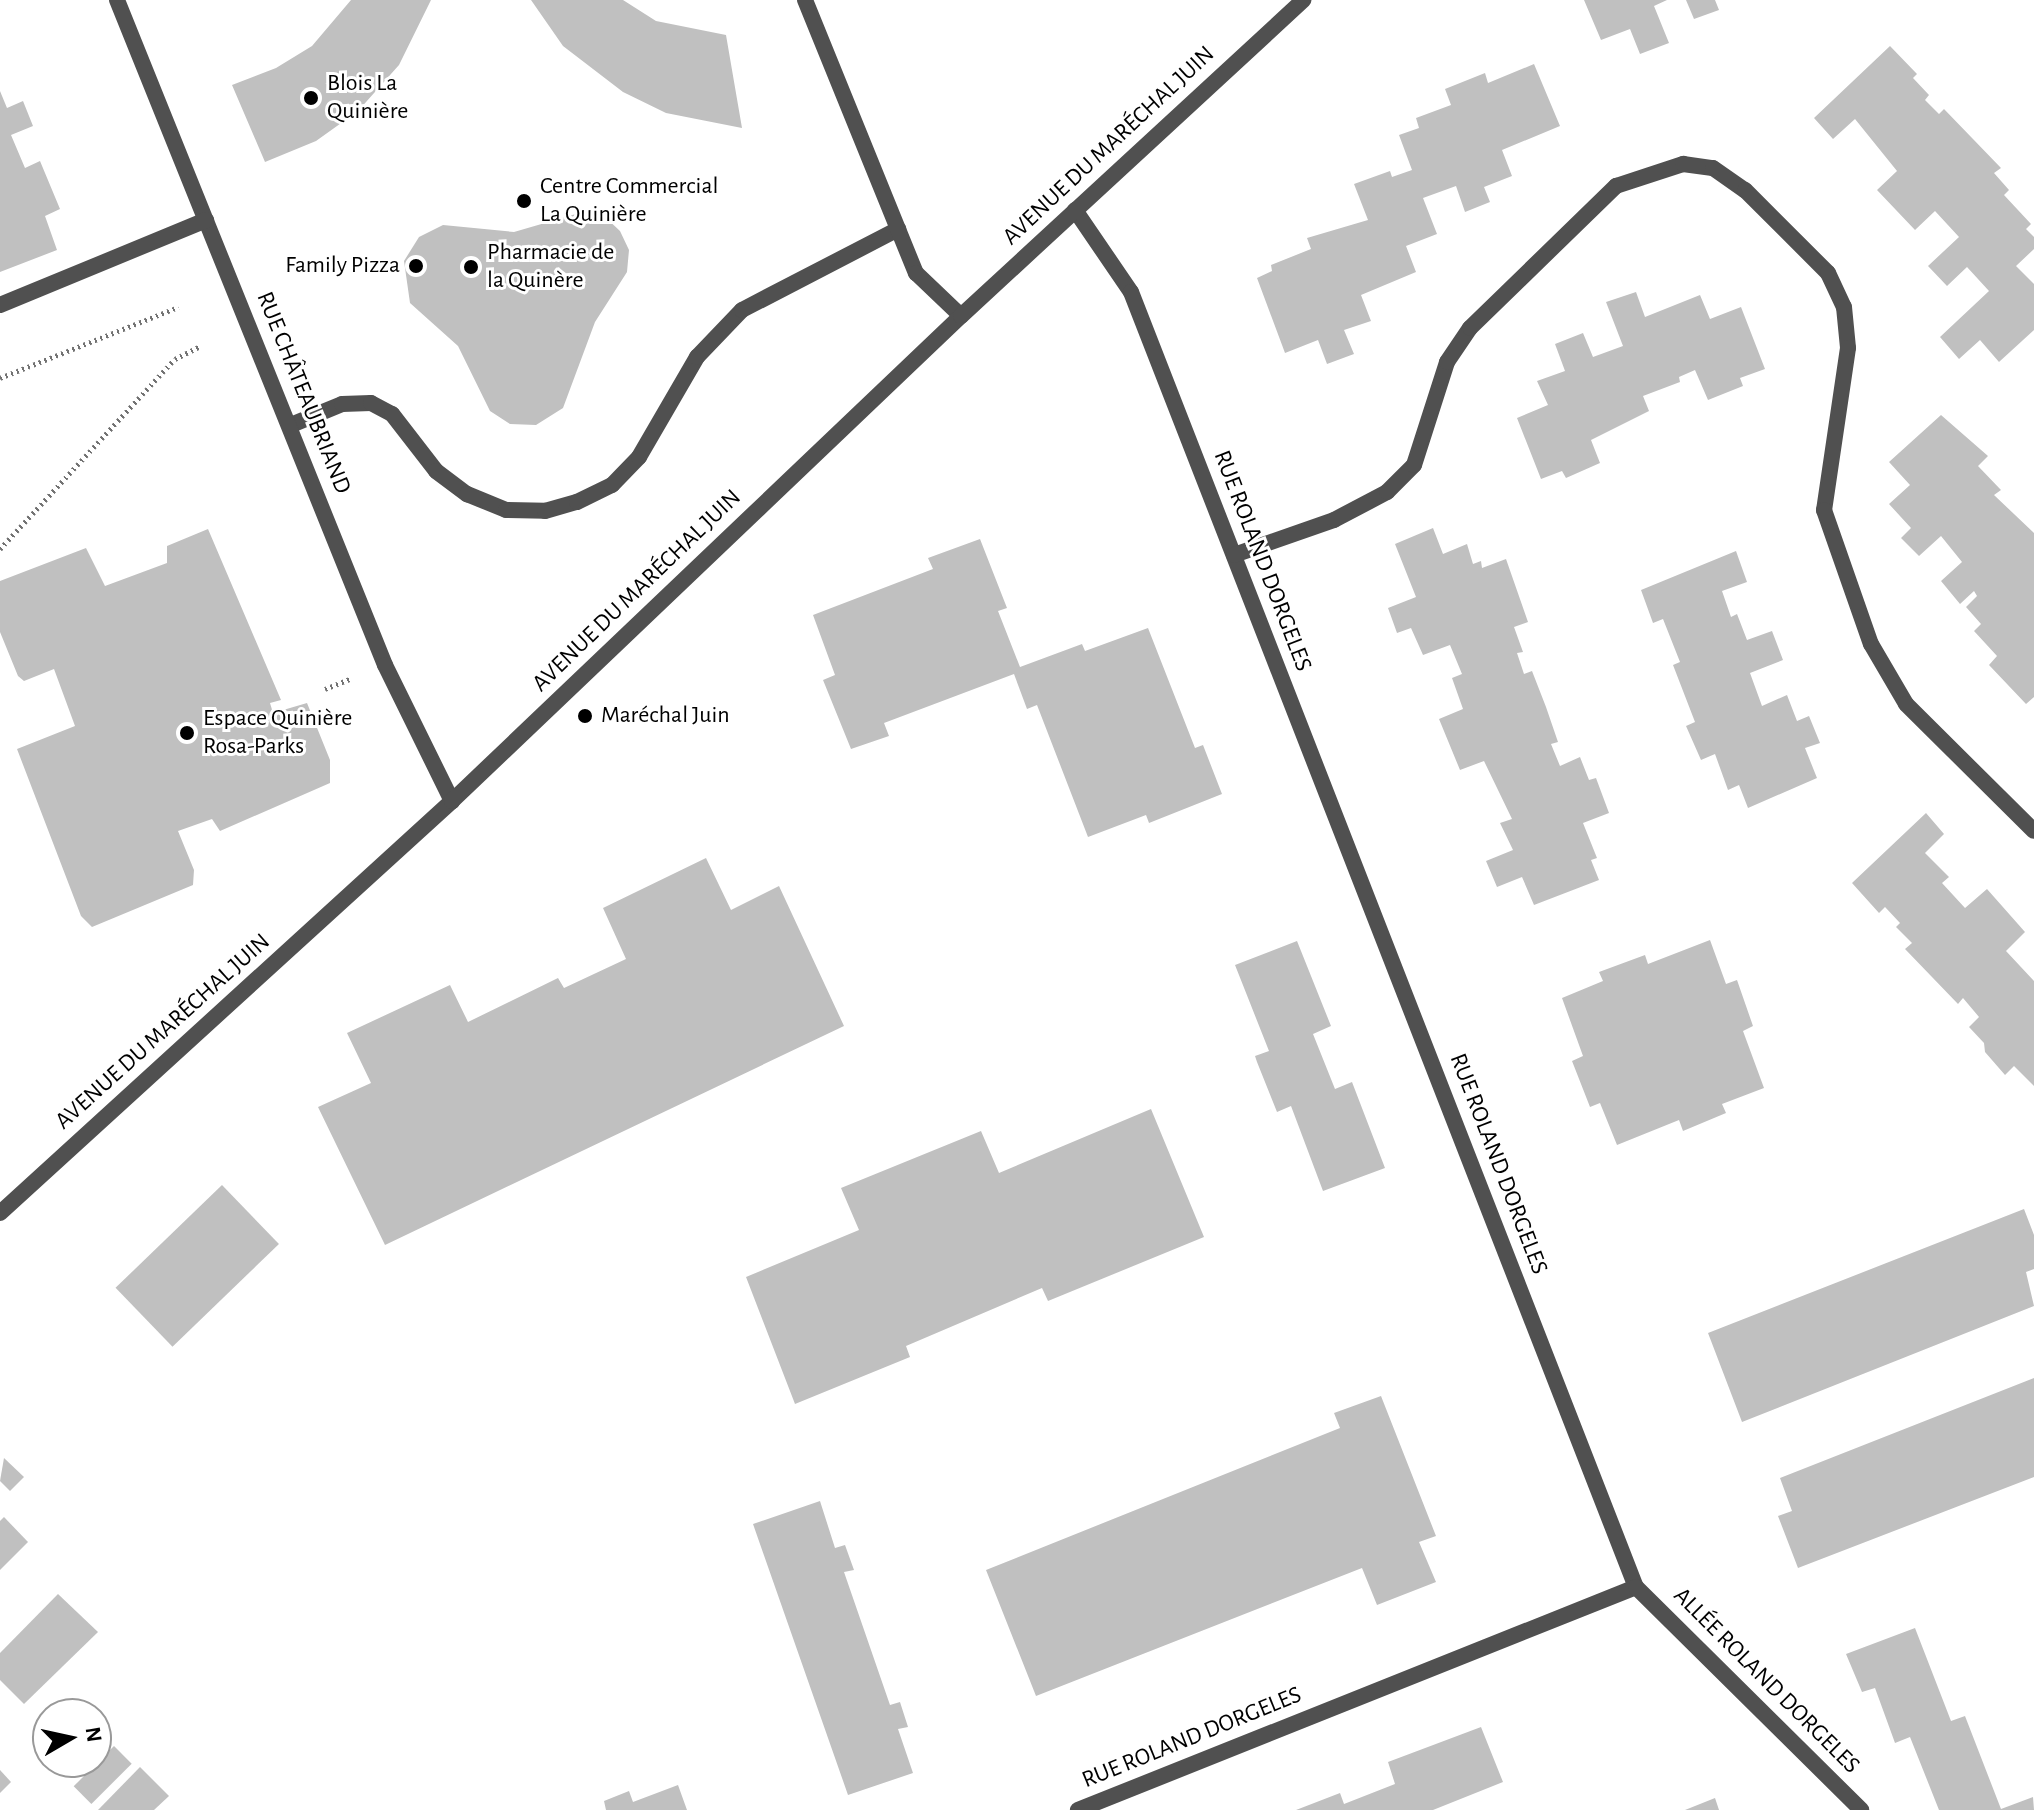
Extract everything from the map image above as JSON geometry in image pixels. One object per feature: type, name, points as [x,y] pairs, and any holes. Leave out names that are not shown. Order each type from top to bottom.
[{"type":"street","name":"RUE CHÂTEAUBRIAND","points":[[117,0],[291,425],[385,665],[452,801]]},
{"type":"street","points":[[805,0],[916,273],[961,316]]},
{"type":"street","name":"AVENUE DU MARÉCHAL JUIN","points":[[0,1213],[452,801],[961,316],[1304,0]]},
{"type":"street","points":[[1234,555],[1334,520],[1387,492],[1414,465],[1447,362],[1470,328],[1616,186],[1683,164],[1713,168],[1745,190],[1828,273],[1844,307],[1848,348],[1824,510],[1871,644],[1906,704],[2034,831]]},
{"type":"street","name":"RUE ROLAND DORGELES","points":[[1075,210],[1131,292],[1636,1587],[1078,1810]]},
{"type":"street","points":[[0,305],[206,220]]},
{"type":"street","points":[[291,425],[342,404],[371,403],[392,414],[436,471],[467,494],[506,510],[545,511],[577,502],[612,485],[639,457],[697,357],[742,310],[898,229]]},
{"type":"street","name":"ALLÉE ROLAND DORGELES","points":[[1636,1587],[1861,1810]]},
{"type":"path","points":[[0,378],[178,307]]},
{"type":"path","points":[[0,549],[175,359],[200,346]]},
{"type":"building","points":[[351,0],[431,0],[399,65],[358,111],[316,141],[265,162],[232,85],[276,68],[312,46]]},
{"type":"building","points":[[531,0],[623,0],[656,21],[726,35],[742,128],[666,113],[623,92],[563,46]]},
{"type":"building","points":[[1584,0],[1667,0],[1654,6],[1669,43],[1640,54],[1630,29],[1601,40]]},
{"type":"building","points":[[1686,0],[1715,0],[1719,10],[1694,19]]},
{"type":"building","points":[[1890,46],[1917,74],[1913,78],[1929,95],[1925,100],[1939,114],[1944,109],[2001,168],[1994,173],[2009,190],[2004,195],[2031,224],[2026,229],[2034,237],[2034,249],[2016,266],[2034,284],[2034,330],[1999,362],[1980,340],[1959,359],[1940,337],[1989,291],[1967,267],[1947,286],[1928,266],[1959,237],[1935,211],[1915,230],[1877,190],[1897,171],[1855,119],[1833,139],[1814,118]]},
{"type":"building","points":[[1534,64],[1560,126],[1502,150],[1512,176],[1484,187],[1490,202],[1465,212],[1456,186],[1423,198],[1437,234],[1406,246],[1416,272],[1361,295],[1371,321],[1344,330],[1354,354],[1327,364],[1318,340],[1285,353],[1257,278],[1272,271],[1271,265],[1311,249],[1307,238],[1368,220],[1354,184],[1390,171],[1392,177],[1412,170],[1399,135],[1419,128],[1416,118],[1451,105],[1445,89],[1485,73],[1488,83]]},
{"type":"building","points":[[0,91],[7,108],[23,101],[33,126],[11,135],[25,168],[40,161],[60,209],[45,216],[57,250],[0,272]]},
{"type":"building","points":[[586,211],[604,216],[620,231],[629,250],[627,272],[595,322],[563,408],[536,425],[510,424],[490,411],[458,346],[410,303],[404,261],[419,237],[443,225],[514,232]]},
{"type":"building","points":[[1636,292],[1645,317],[1700,295],[1710,319],[1741,307],[1765,369],[1740,378],[1743,386],[1708,400],[1695,370],[1679,377],[1680,382],[1643,396],[1649,411],[1591,440],[1600,463],[1566,478],[1562,471],[1541,479],[1517,418],[1548,405],[1537,381],[1565,371],[1555,344],[1583,333],[1593,357],[1623,346],[1606,302]]},
{"type":"building","points":[[1941,415],[1988,456],[1978,466],[2001,490],[1994,495],[2034,533],[2034,697],[2026,704],[1989,665],[1997,656],[1974,631],[1981,624],[1966,607],[1977,596],[1974,591],[1960,604],[1941,581],[1962,562],[1941,536],[1919,556],[1901,538],[1911,528],[1889,504],[1910,485],[1889,462]]},
{"type":"building","points":[[1433,528],[1443,554],[1467,544],[1473,564],[1481,561],[1482,568],[1506,559],[1528,622],[1514,627],[1523,652],[1517,653],[1524,674],[1532,671],[1546,707],[1558,742],[1551,744],[1560,766],[1580,757],[1589,780],[1596,778],[1609,813],[1583,823],[1597,858],[1591,860],[1599,880],[1534,905],[1522,877],[1497,887],[1486,861],[1513,850],[1500,823],[1512,819],[1484,761],[1460,770],[1439,719],[1463,709],[1452,678],[1462,674],[1450,645],[1423,655],[1411,628],[1397,633],[1388,608],[1416,597],[1395,544]]},
{"type":"building","name":"Espace Quinière Rosa-Parks","points":[[208,529],[281,700],[270,703],[273,713],[307,703],[330,760],[330,783],[220,831],[212,819],[178,831],[194,870],[193,885],[92,927],[81,916],[17,749],[75,726],[54,669],[24,681],[18,676],[0,632],[0,581],[86,548],[105,586],[167,563],[167,546]]},
{"type":"building","points":[[980,539],[1007,608],[998,611],[1020,667],[1082,644],[1085,651],[1148,628],[1195,748],[1203,745],[1222,794],[1149,823],[1146,815],[1088,837],[1037,705],[1027,709],[1014,674],[884,723],[889,736],[851,749],[823,680],[835,675],[813,615],[933,569],[928,558]]},
{"type":"building","points":[[1736,551],[1747,582],[1722,591],[1731,617],[1737,614],[1747,640],[1772,631],[1783,660],[1750,673],[1762,706],[1787,695],[1797,721],[1809,716],[1820,743],[1805,748],[1817,778],[1748,808],[1739,785],[1728,790],[1715,754],[1701,760],[1686,726],[1695,722],[1673,665],[1680,662],[1663,619],[1653,623],[1641,590]]},
{"type":"building","points":[[1926,813],[1944,834],[1925,853],[1949,877],[1942,883],[1965,908],[1987,889],[2025,932],[2006,951],[2034,981],[2034,1086],[2014,1066],[2005,1075],[1969,1027],[1979,1017],[1963,998],[1958,1004],[1905,949],[1912,943],[1896,927],[1900,923],[1885,907],[1879,913],[1852,883]]},
{"type":"building","points":[[706,858],[731,910],[779,886],[844,1026],[385,1245],[318,1107],[371,1083],[347,1033],[450,985],[468,1022],[558,978],[564,988],[626,959],[603,908]]},
{"type":"building","points":[[1710,940],[1726,984],[1737,980],[1753,1026],[1743,1031],[1764,1088],[1722,1104],[1726,1113],[1683,1131],[1679,1120],[1617,1145],[1600,1103],[1590,1107],[1572,1061],[1583,1056],[1562,998],[1603,981],[1599,972],[1645,955],[1648,964]]},
{"type":"building","points":[[1297,941],[1331,1026],[1313,1034],[1335,1089],[1352,1082],[1385,1168],[1323,1191],[1291,1106],[1277,1112],[1257,1062],[1255,1056],[1269,1051],[1235,965]]},
{"type":"building","points":[[1151,1109],[1204,1237],[1048,1301],[1042,1288],[906,1346],[910,1357],[795,1404],[746,1277],[859,1230],[841,1188],[981,1131],[999,1173]]},
{"type":"building","points":[[222,1185],[279,1244],[172,1347],[116,1288]]},
{"type":"building","points":[[2024,1209],[2034,1235],[2034,1269],[2026,1272],[2034,1306],[1742,1422],[1708,1333]]},
{"type":"building","points":[[2034,1378],[2034,1477],[1798,1568],[1778,1516],[1792,1511],[1780,1478]]},
{"type":"building","points":[[1381,1396],[1436,1536],[1419,1542],[1436,1582],[1377,1605],[1362,1568],[1036,1696],[986,1570],[1340,1428],[1334,1413]]},
{"type":"building","points":[[4,1458],[24,1477],[10,1491],[0,1481]]},
{"type":"building","points":[[820,1501],[835,1548],[845,1545],[854,1570],[844,1572],[890,1705],[900,1702],[908,1727],[898,1729],[913,1773],[848,1795],[753,1524]]},
{"type":"building","points":[[4,1517],[28,1542],[0,1570],[0,1521]]},
{"type":"building","points":[[58,1594],[98,1632],[24,1704],[0,1680],[0,1653]]},
{"type":"building","points":[[1915,1628],[1951,1721],[1965,1716],[2001,1809],[2033,1797],[2034,1810],[1939,1810],[1910,1737],[1895,1743],[1875,1688],[1862,1692],[1846,1654]]},
{"type":"building","points":[[1481,1727],[1503,1782],[1433,1810],[1296,1810],[1340,1793],[1344,1804],[1395,1784],[1388,1762]]},
{"type":"building","points":[[114,1746],[132,1764],[91,1804],[74,1786],[82,1778],[112,1778]]},
{"type":"building","points":[[140,1767],[169,1796],[154,1810],[98,1810]]},
{"type":"building","points":[[0,1770],[11,1782],[0,1793]]},
{"type":"building","points":[[678,1785],[687,1810],[606,1810],[604,1801],[629,1791],[633,1802]]},
{"type":"building","points":[[1715,1798],[1719,1810],[1685,1810]]},
{"type":"place","name":"Blois La Quinière","points":[[311,98]]},
{"type":"place","name":"Centre Commercial La Quinière","points":[[524,201]]},
{"type":"place","name":"Family Pizza","points":[[416,266]]},
{"type":"place","name":"Pharmacie de la Quinère","points":[[471,267]]},
{"type":"place","name":"Maréchal Juin","points":[[585,716]]},
{"type":"place","name":"Espace Quinière Rosa-Parks","points":[[187,733]]}]
